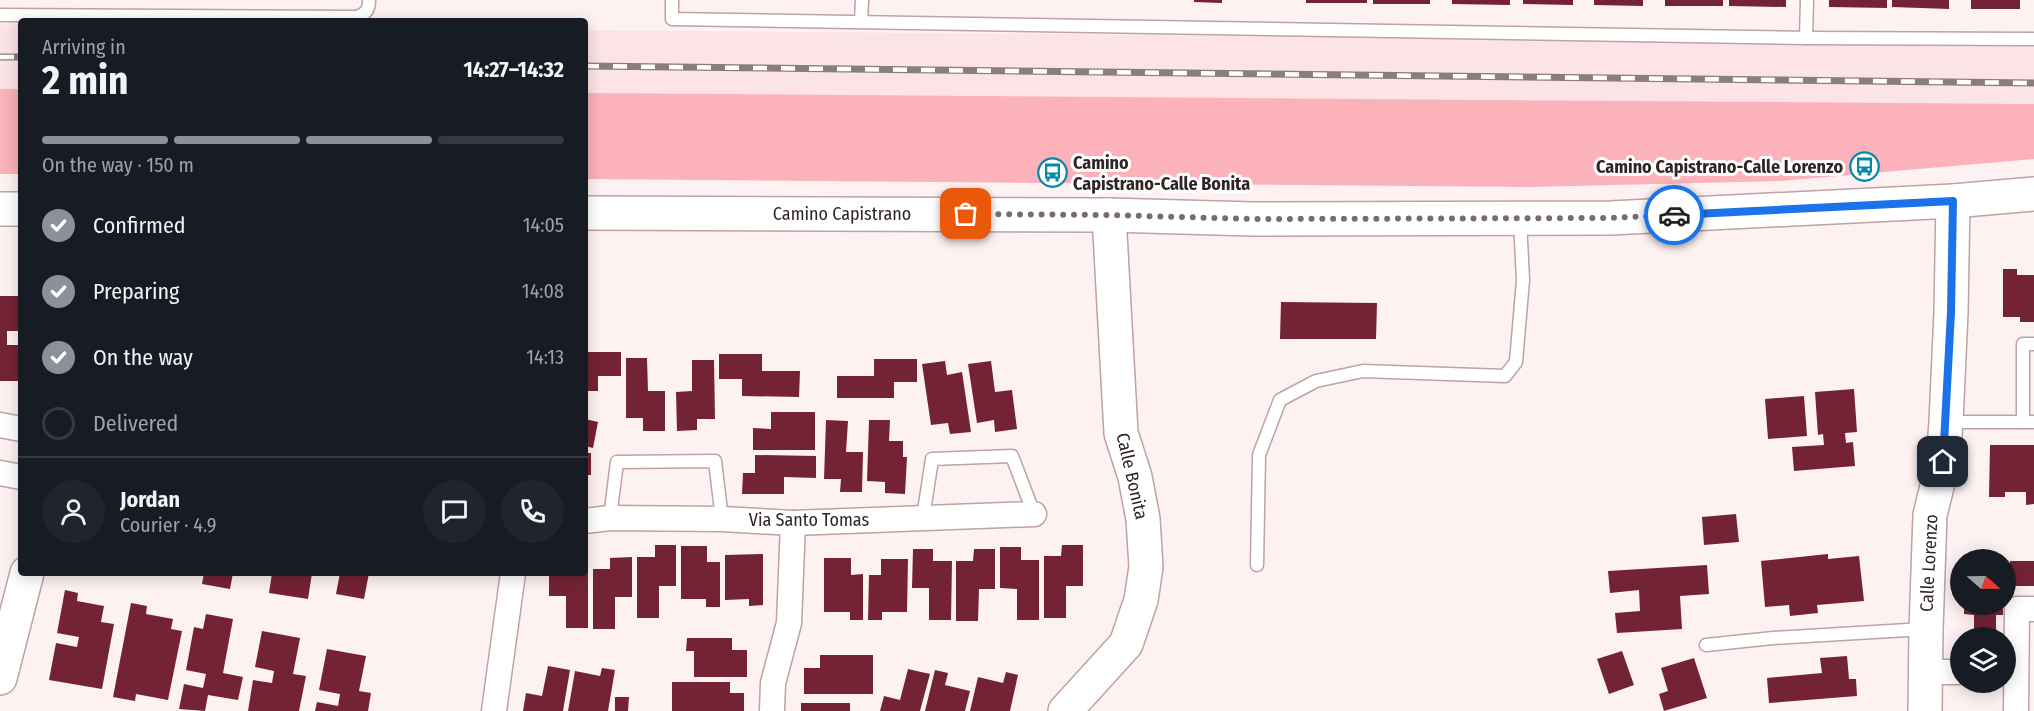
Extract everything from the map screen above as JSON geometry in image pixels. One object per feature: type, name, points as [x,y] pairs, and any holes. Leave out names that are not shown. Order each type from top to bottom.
[{"type":"main road","name":"Camino Capistrano","points":[[588,213],[1109,215],[1253,219],[1611,218],[1953,201],[2034,194]]},
{"type":"main road","name":"Calle Lorenzo","points":[[1925,711],[1930,515],[1943,462],[1946,422],[1953,201]]},
{"type":"main road","points":[[0,209],[18,209]]},
{"type":"main road","name":"Calle Bonita","points":[[1065,711],[1126,644],[1141,600],[1146,567],[1143,519],[1135,477],[1121,434],[1109,215]]},
{"type":"main road","points":[[0,678],[26,576]]},
{"type":"street","points":[[0,425],[18,428]]},
{"type":"street","points":[[0,473],[18,476]]},
{"type":"street","name":"Via Santo Tomas","points":[[588,521],[610,518],[722,519],[793,523],[1034,514]]},
{"type":"street","points":[[772,711],[773,683],[789,623],[793,523]]},
{"type":"street","points":[[494,711],[513,576]]},
{"type":"street","points":[[2016,627],[2018,609],[2034,609]]},
{"type":"street","points":[[1926,672],[1950,672]]},
{"type":"street","points":[[2014,693],[2016,711]]},
{"type":"lane","points":[[0,15],[356,17],[364,14],[369,8],[369,0]]},
{"type":"lane","points":[[672,0],[672,19],[1806,38],[2034,39]]},
{"type":"lane","points":[[861,22],[862,0]]},
{"type":"lane","points":[[1806,38],[1807,0]]},
{"type":"lane","points":[[1257,565],[1259,454],[1280,399],[1316,381],[1363,371],[1505,376],[1511,369],[1516,362],[1523,280],[1520,218]]},
{"type":"lane","points":[[1946,422],[2029,422],[2023,344],[2034,344]]},
{"type":"lane","points":[[923,518],[932,459],[1012,456],[1034,514]]},
{"type":"lane","points":[[610,518],[617,462],[715,461],[722,519]]},
{"type":"lane","points":[[1706,645],[1773,638],[1926,629]]},
{"type":"shaded area","points":[[0,24],[18,24],[18,89],[0,89]]},
{"type":"shaded area","points":[[588,30],[2034,43],[2034,104],[588,93]]},
{"type":"shaded area","points":[[0,89],[18,89],[18,174],[0,174]]},
{"type":"shaded area","points":[[588,93],[2034,104],[2034,159],[1780,181],[1531,187],[588,179]]},
{"type":"building","points":[[1194,0],[1222,0],[1222,3],[1194,2]]},
{"type":"building","points":[[1306,0],[1367,0],[1367,3],[1306,3]]},
{"type":"building","points":[[1373,0],[1430,0],[1430,4],[1373,4]]},
{"type":"building","points":[[1452,0],[1510,0],[1510,5],[1452,4]]},
{"type":"building","points":[[1523,0],[1573,0],[1573,5],[1523,4]]},
{"type":"building","points":[[1594,0],[1643,0],[1643,6],[1594,5]]},
{"type":"building","points":[[1665,0],[1723,0],[1723,6],[1665,6]]},
{"type":"building","points":[[1729,0],[1786,0],[1786,7],[1729,6]]},
{"type":"building","points":[[1829,0],[1887,0],[1887,8],[1829,7]]},
{"type":"building","points":[[1892,0],[1949,0],[1949,9],[1892,7]]},
{"type":"building","points":[[1971,0],[2020,0],[2020,9],[1971,9]]},
{"type":"building","points":[[2003,269],[2017,269],[2017,275],[2034,275],[2034,322],[2020,322],[2020,317],[2003,317]]},
{"type":"building","points":[[0,296],[18,296],[18,331],[7,331],[7,345],[18,345],[18,381],[0,381]]},
{"type":"building","points":[[1281,302],[1377,303],[1376,339],[1280,339]]},
{"type":"building","points":[[588,352],[621,352],[621,376],[598,376],[598,391],[588,391]]},
{"type":"building","points":[[719,354],[762,354],[762,371],[800,371],[799,397],[742,396],[742,379],[719,379]]},
{"type":"building","points":[[626,358],[647,358],[648,391],[665,391],[665,431],[643,431],[643,418],[626,418]]},
{"type":"building","points":[[874,359],[917,359],[917,382],[894,382],[894,398],[837,398],[837,376],[874,376]]},
{"type":"building","points":[[692,360],[714,360],[715,419],[697,419],[697,430],[677,431],[676,392],[692,391]]},
{"type":"building","points":[[945,361],[947,375],[962,372],[971,432],[950,434],[948,423],[931,425],[922,364]]},
{"type":"building","points":[[991,361],[995,392],[1012,390],[1017,429],[995,432],[994,420],[977,423],[968,364]]},
{"type":"building","points":[[1854,389],[1857,432],[1845,433],[1846,443],[1853,442],[1855,466],[1794,471],[1792,447],[1824,445],[1823,434],[1818,435],[1815,392]]},
{"type":"building","points":[[1804,396],[1807,436],[1768,439],[1765,399]]},
{"type":"building","points":[[771,412],[815,412],[815,450],[753,450],[753,428],[771,429]]},
{"type":"building","points":[[588,420],[598,422],[593,448],[588,447]]},
{"type":"building","points":[[826,420],[848,421],[846,452],[863,452],[862,492],[840,492],[841,479],[824,479]]},
{"type":"building","points":[[869,420],[890,420],[889,441],[903,441],[903,457],[907,457],[905,494],[885,493],[885,482],[867,481]]},
{"type":"building","points":[[1990,445],[2034,445],[2034,504],[2026,505],[2026,492],[2005,492],[2005,497],[1989,497]]},
{"type":"building","points":[[588,453],[591,453],[591,475],[588,475]]},
{"type":"building","points":[[755,455],[816,456],[816,478],[784,477],[784,494],[742,494],[743,473],[755,473]]},
{"type":"building","points":[[1736,514],[1739,542],[1704,545],[1702,517]]},
{"type":"building","points":[[655,545],[676,545],[676,586],[659,586],[659,618],[637,618],[637,557],[655,557]]},
{"type":"building","points":[[1062,545],[1083,545],[1083,586],[1066,586],[1066,618],[1044,618],[1044,556],[1061,556]]},
{"type":"building","points":[[681,546],[707,546],[707,562],[720,562],[720,607],[706,607],[706,599],[681,599]]},
{"type":"building","points":[[1000,547],[1021,547],[1021,560],[1039,560],[1039,620],[1017,620],[1017,589],[1000,588]]},
{"type":"building","points":[[913,549],[933,549],[933,561],[952,561],[951,620],[929,620],[929,588],[912,588]]},
{"type":"building","points":[[974,549],[995,549],[995,589],[979,589],[978,621],[956,621],[956,561],[973,561]]},
{"type":"building","points":[[763,554],[763,605],[749,606],[749,599],[725,600],[725,555]]},
{"type":"building","points":[[1828,554],[1828,559],[1859,556],[1864,601],[1817,605],[1818,613],[1790,616],[1789,605],[1765,607],[1761,561]]},
{"type":"building","points":[[632,557],[632,597],[615,597],[615,629],[593,629],[593,569],[610,569],[610,558]]},
{"type":"building","points":[[824,558],[851,558],[851,575],[863,574],[863,620],[850,620],[850,612],[824,612]]},
{"type":"building","points":[[881,559],[908,559],[907,612],[882,612],[882,620],[868,620],[869,575],[881,575]]},
{"type":"building","points":[[2016,561],[2034,561],[2034,586],[2016,586]]},
{"type":"building","points":[[1707,565],[1709,594],[1680,596],[1682,629],[1617,633],[1615,613],[1640,611],[1639,590],[1610,593],[1608,571]]},
{"type":"building","points":[[203,576],[232,576],[230,589],[202,584]]},
{"type":"building","points":[[272,576],[312,576],[308,599],[269,593]]},
{"type":"building","points":[[339,576],[368,576],[364,599],[336,594]]},
{"type":"building","points":[[549,576],[588,576],[588,628],[566,628],[566,596],[549,596]]},
{"type":"building","points":[[65,590],[78,593],[77,601],[104,606],[101,622],[114,624],[102,689],[49,680],[56,643],[77,647],[79,637],[57,633]]},
{"type":"building","points":[[131,603],[147,606],[146,614],[173,619],[171,629],[182,631],[168,700],[136,694],[135,701],[113,697]]},
{"type":"building","points":[[206,614],[233,619],[223,673],[243,677],[238,700],[208,695],[205,711],[179,709],[184,684],[203,688],[206,674],[186,670],[194,627],[203,629]]},
{"type":"building","points":[[1974,615],[1996,615],[1996,627],[1974,627]]},
{"type":"building","points":[[262,631],[300,638],[293,674],[306,676],[299,711],[248,711],[253,680],[272,683],[274,671],[255,667]]},
{"type":"building","points":[[687,638],[732,638],[732,650],[747,650],[747,677],[694,677],[694,651],[686,651]]},
{"type":"building","points":[[327,649],[366,656],[359,691],[371,693],[368,711],[315,711],[317,702],[338,706],[340,694],[319,690]]},
{"type":"building","points":[[1622,651],[1634,685],[1609,694],[1597,659]]},
{"type":"building","points":[[820,655],[873,655],[873,694],[804,694],[804,668],[820,668]]},
{"type":"building","points":[[1847,656],[1849,679],[1856,679],[1857,696],[1769,703],[1767,678],[1822,673],[1820,658]]},
{"type":"building","points":[[1694,658],[1707,698],[1664,711],[1659,694],[1668,691],[1661,668]]},
{"type":"building","points":[[548,666],[570,670],[563,711],[523,711],[526,693],[542,696]]},
{"type":"building","points":[[602,668],[615,670],[608,711],[568,711],[575,671],[600,676]]},
{"type":"building","points":[[908,669],[930,674],[920,711],[880,711],[884,696],[900,700]]},
{"type":"building","points":[[935,670],[948,673],[945,685],[970,691],[965,711],[925,711]]},
{"type":"building","points":[[1006,672],[1018,675],[1010,711],[970,711],[978,677],[1003,683]]},
{"type":"building","points":[[672,682],[730,682],[730,693],[744,693],[744,711],[672,711]]},
{"type":"building","points":[[615,697],[629,697],[628,711],[615,711]]},
{"type":"building","points":[[801,703],[850,703],[850,711],[801,711]]},
{"type":"railway","points":[[0,57],[18,57]]},
{"type":"railway","points":[[588,66],[2034,83]]},
{"type":"way so far","points":[[966,214],[1253,219],[1611,218],[1674,215]]},
{"type":"place","name":"Camino Capistrano-Calle Lorenzo","points":[[1864,167]]},
{"type":"place","name":"Camino Capistrano-Calle Bonita","points":[[1052,173]]},
{"type":"route","points":[[1674,215],[1953,201],[1951,312],[1943,462]]}]
